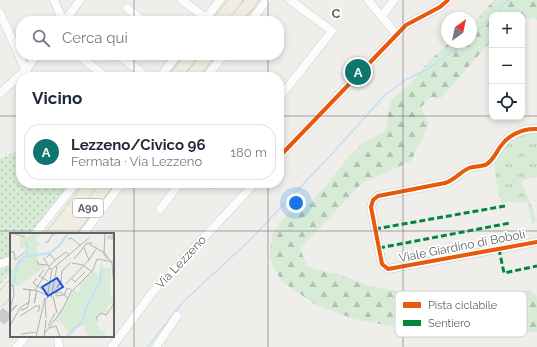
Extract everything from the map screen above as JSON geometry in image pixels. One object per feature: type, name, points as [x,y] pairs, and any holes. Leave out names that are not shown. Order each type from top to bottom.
[{"type":"highway","points":[[223,16],[236,0]]},
{"type":"highway","points":[[239,16],[252,0]]},
{"type":"highway","points":[[179,72],[188,60]]},
{"type":"highway","points":[[195,72],[204,60]]},
{"type":"highway","name":"A90","points":[[53,233],[88,188]]},
{"type":"highway","name":"A90","points":[[69,233],[104,188]]},
{"type":"highway","points":[[0,300],[10,288]]},
{"type":"street","points":[[54,0],[62,16]]},
{"type":"street","points":[[68,16],[80,0]]},
{"type":"street","points":[[182,0],[200,16]]},
{"type":"street","points":[[208,16],[220,0]]},
{"type":"street","points":[[255,16],[267,0]]},
{"type":"street","points":[[284,92],[332,31],[290,0]]},
{"type":"street","points":[[368,0],[398,35]]},
{"type":"street","points":[[382,16],[394,0]]},
{"type":"street","points":[[284,153],[408,23],[440,7],[448,0]]},
{"type":"street","points":[[127,8],[137,16]]},
{"type":"street","points":[[0,13],[16,49]]},
{"type":"street","points":[[21,60],[26,72]]},
{"type":"street","points":[[28,72],[35,60]]},
{"type":"street","points":[[84,60],[100,72]]},
{"type":"street","points":[[125,60],[141,72]]},
{"type":"street","points":[[164,72],[173,60]]},
{"type":"street","points":[[210,72],[220,60]]},
{"type":"street","points":[[0,93],[16,82]]},
{"type":"street","name":"Viale Giardino di Boboli","points":[[537,129],[523,130],[509,137],[502,144],[493,158],[485,165],[468,169],[448,182],[378,196],[373,200],[371,207],[382,264],[388,269],[537,242]]},
{"type":"street","points":[[37,233],[72,188]]},
{"type":"street","points":[[84,233],[118,188]]},
{"type":"street","points":[[160,209],[176,188]]},
{"type":"street","name":"Via Lezzeno","points":[[112,347],[152,293],[250,188]]},
{"type":"street","points":[[0,264],[10,260]]},
{"type":"street","points":[[156,347],[177,316]]},
{"type":"street","points":[[17,347],[25,337]]},
{"type":"street","points":[[58,337],[59,347]]},
{"type":"green space","points":[[494,0],[537,0],[537,20],[533,18],[525,19],[525,12],[489,12],[489,43],[441,98],[431,97],[421,107],[429,124],[411,161],[361,184],[300,249],[307,266],[329,273],[336,273],[366,285],[396,291],[395,327],[354,319],[316,305],[281,281],[270,259],[272,234],[291,210],[311,202],[350,155],[364,142],[386,130],[390,102],[410,84],[430,60],[443,48],[477,48],[477,19]]},
{"type":"green space","points":[[527,134],[537,134],[537,177],[526,179],[522,182],[537,221],[532,224],[527,201],[513,204],[512,201],[501,203],[494,169],[494,165],[498,157],[508,142],[514,138]]},
{"type":"green space","points":[[16,151],[16,188],[69,188],[32,233],[10,233],[10,256],[0,260],[0,159]]},
{"type":"green space","points":[[10,265],[10,272],[0,285],[0,269]]},
{"type":"green space","points":[[530,290],[537,297],[537,332],[527,332],[527,291],[523,291]]},
{"type":"waterway","points":[[497,12],[508,0]]},
{"type":"waterway","points":[[477,31],[489,20]]},
{"type":"waterway","points":[[148,347],[183,302],[249,241],[329,157],[386,94],[407,79],[426,70],[457,48]]},
{"type":"tunnel","points":[[0,321],[10,308]]},
{"type":"marked path","points":[[375,229],[505,206]]},
{"type":"marked path","points":[[379,248],[510,223]]},
{"type":"marked path","points":[[499,249],[504,273],[537,266]]},
{"type":"cycle path","points":[[284,152],[406,25],[440,7],[448,0]]},
{"type":"cycle path","points":[[537,129],[521,131],[507,139],[491,160],[485,165],[469,168],[445,183],[378,196],[373,200],[371,207],[382,264],[388,269],[537,242]]},
{"type":"place","name":"Lezzeno/Civico 96","points":[[358,72]]}]
